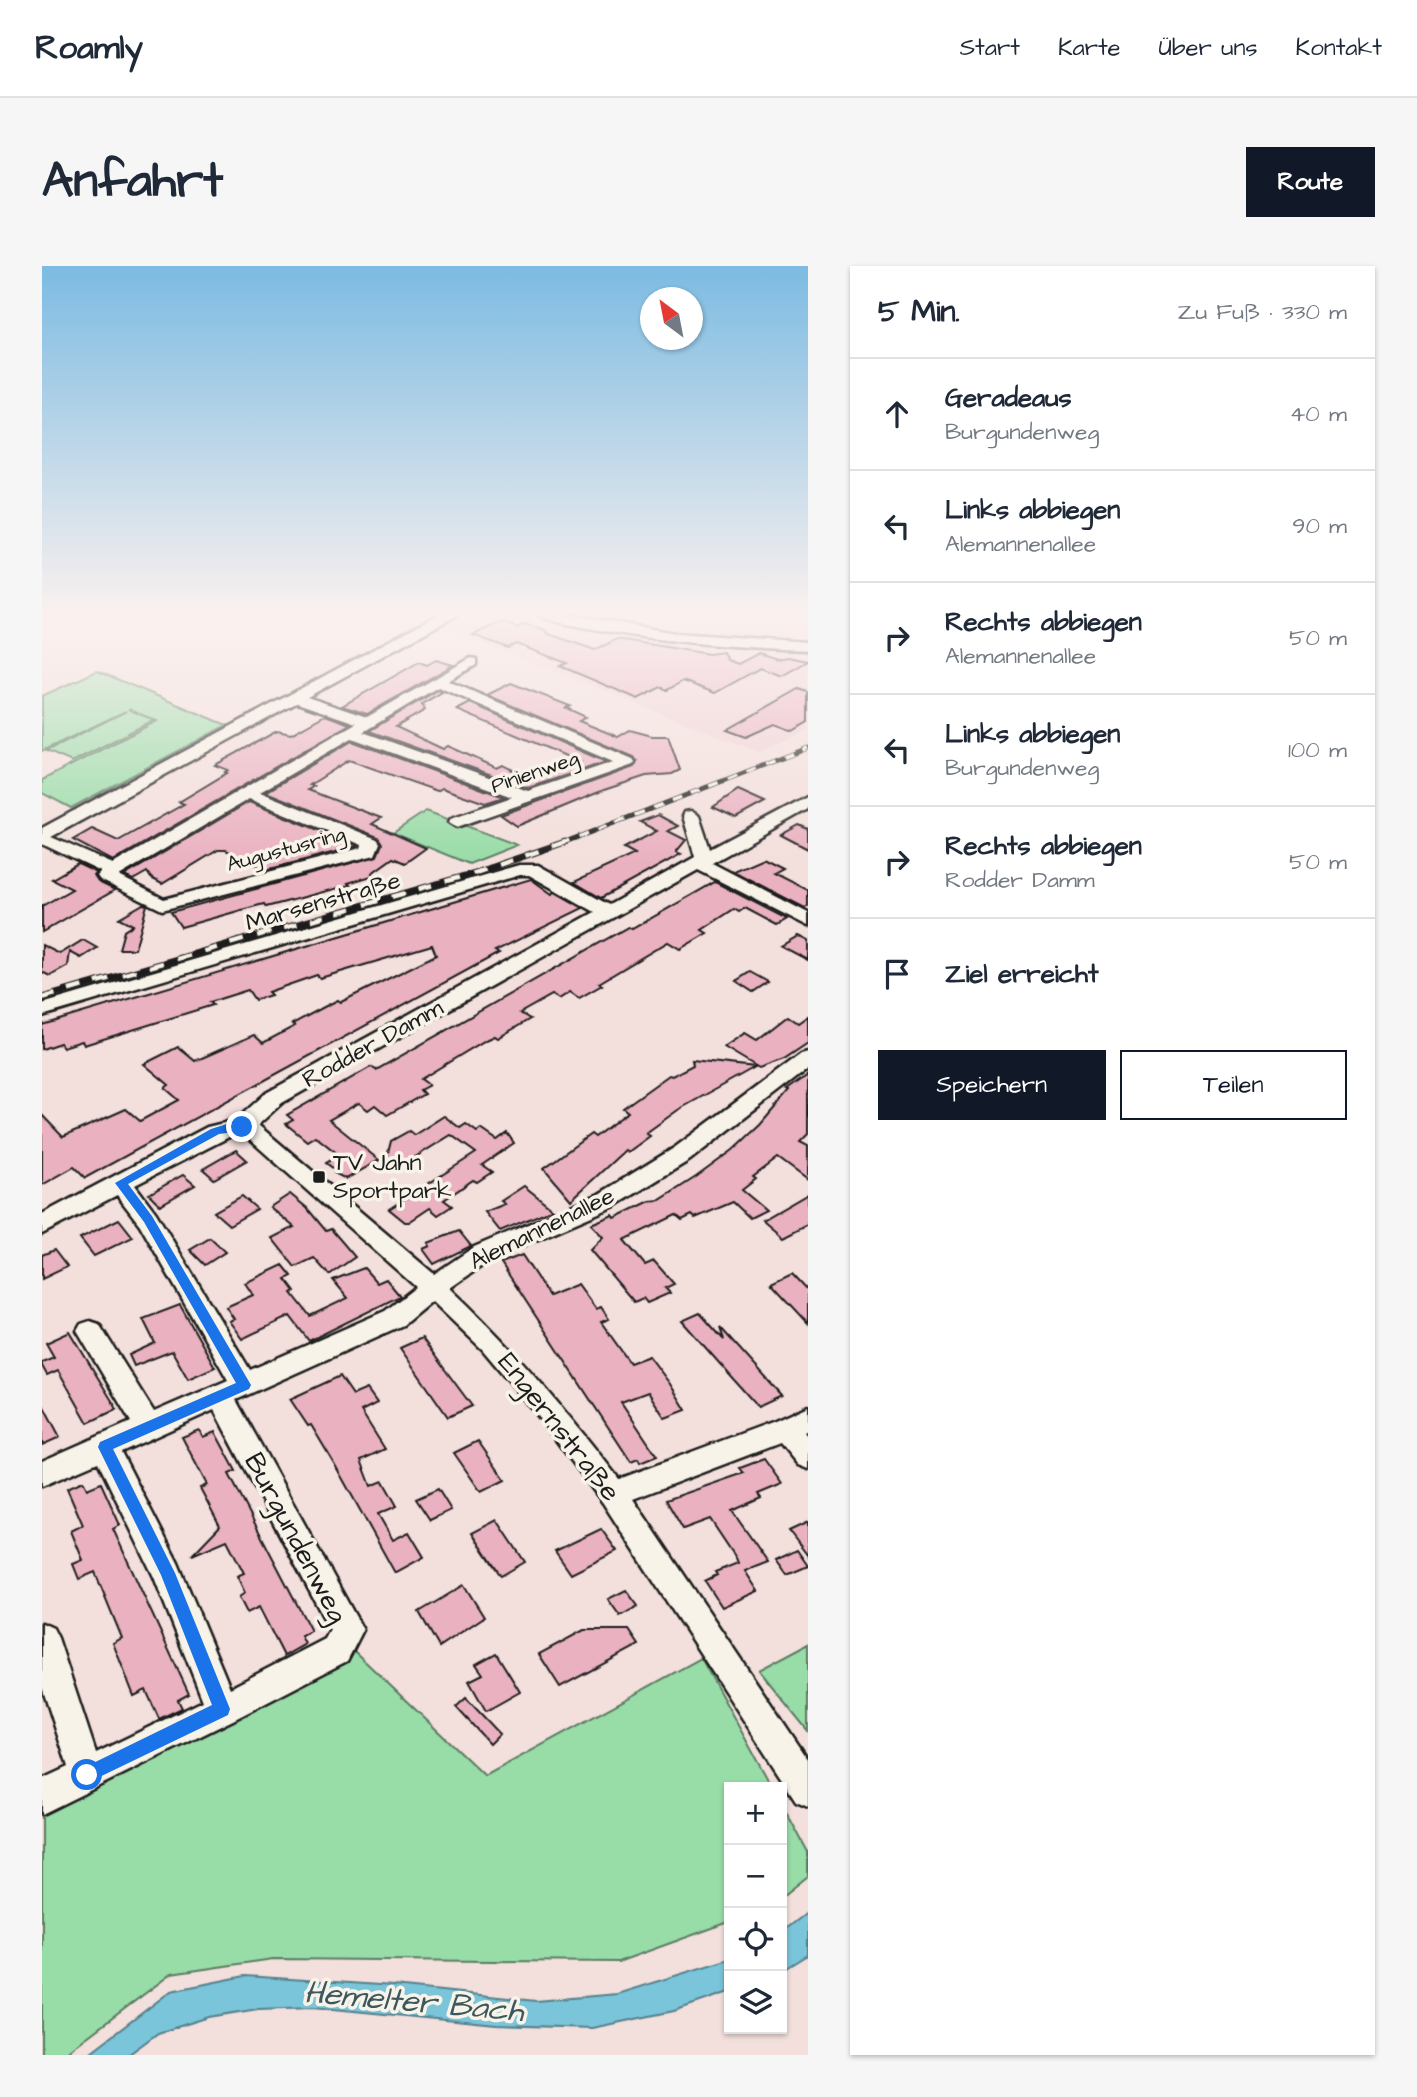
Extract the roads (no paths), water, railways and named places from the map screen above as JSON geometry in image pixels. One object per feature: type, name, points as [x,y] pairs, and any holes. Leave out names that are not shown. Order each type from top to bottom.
[{"type":"main road","points":[[42,837],[304,696]]},
{"type":"street","points":[[114,871],[412,696]]},
{"type":"street","name":"Pinienweg","points":[[457,822],[627,762],[471,696]]},
{"type":"street","points":[[299,699],[369,722]]},
{"type":"street","points":[[352,733],[528,797]]},
{"type":"street","name":"Augustusring","points":[[114,871],[106,876],[162,905],[369,850],[371,842],[248,793]]},
{"type":"street","name":"Rodder Damm","points":[[42,1225],[215,1132],[230,1127],[242,1127],[274,1098],[808,802]]},
{"type":"street","points":[[691,816],[703,862],[808,920]]},
{"type":"street","name":"Augustusring","points":[[42,837],[114,871]]},
{"type":"street","name":"Marsenstraße","points":[[42,1010],[519,870],[532,869],[610,913]]},
{"type":"street","name":"Alemannenallee","points":[[43,1471],[104,1447],[394,1318],[483,1253],[607,1200],[682,1154],[808,1059]]},
{"type":"street","name":"Engernstraße","points":[[242,1127],[256,1133],[433,1287],[491,1342],[545,1404],[613,1494],[808,1789]]},
{"type":"street","name":"Burgundenweg","points":[[42,1797],[336,1650],[347,1630],[148,1219],[121,1183]]},
{"type":"street","points":[[90,1331],[148,1427]]},
{"type":"street","points":[[613,1494],[796,1423],[808,1457]]},
{"type":"street","points":[[104,1447],[167,1573],[222,1709]]},
{"type":"street","points":[[42,1639],[87,1775]]},
{"type":"water","points":[[808,1912],[808,1955],[787,1968],[787,1928]]},
{"type":"water","name":"Hemelter Bach","points":[[724,1961],[724,1994],[674,2011],[592,2028],[496,2025],[313,2007],[258,2009],[209,2017],[158,2033],[128,2055],[87,2055],[171,1991],[245,1976],[394,1986],[536,2001],[617,1994]]},
{"type":"railway","points":[[560,844],[808,748]]},
{"type":"railway","points":[[42,998],[478,872],[565,842]]},
{"type":"place","name":"TV Jahn Sportpark","points":[[319,1177]]}]
